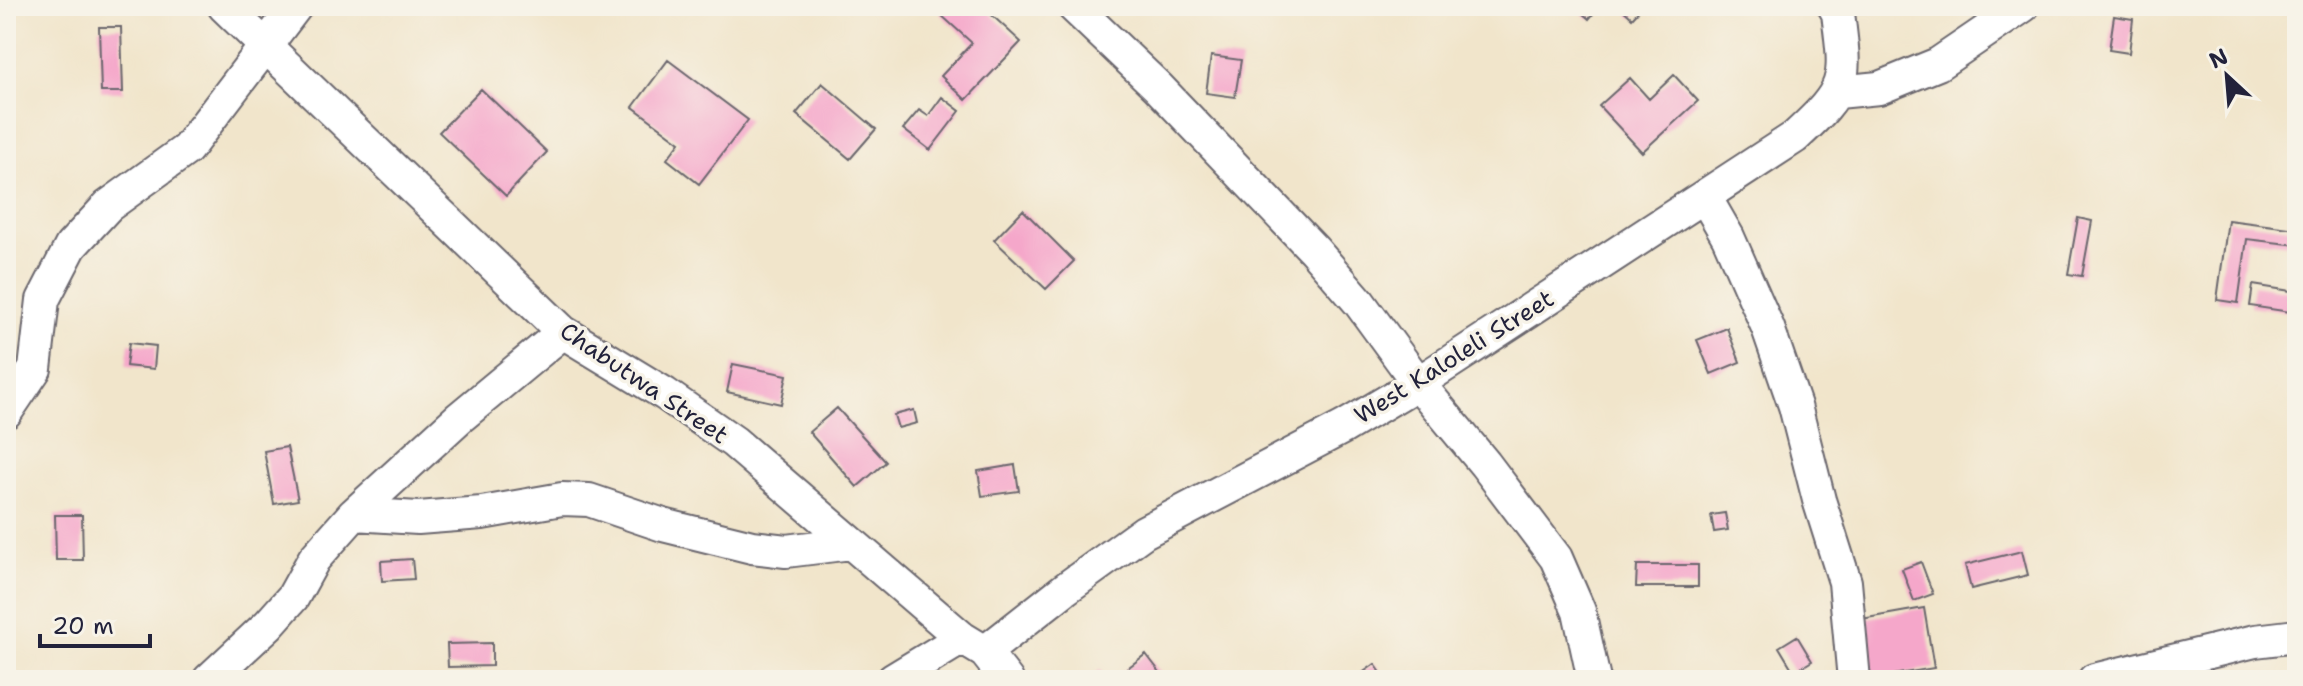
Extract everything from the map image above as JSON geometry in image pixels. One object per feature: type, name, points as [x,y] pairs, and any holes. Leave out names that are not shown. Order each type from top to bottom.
[{"type":"street","name":"Chabutwa Street","points":[[224,6],[563,332],[665,394],[734,442],[974,645],[1007,680]]},
{"type":"street","points":[[6,412],[35,369],[43,300],[71,246],[108,206],[187,149],[296,6]]},
{"type":"street","points":[[1073,6],[1158,87],[1314,250],[1359,302],[1418,383],[1485,464],[1556,558],[1579,611],[1594,680]]},
{"type":"street","points":[[1834,6],[1838,13],[1844,64],[1838,92],[1879,88],[1938,64],[2023,6]]},
{"type":"street","name":"West Kaloleli Street","points":[[893,680],[974,645],[1065,589],[1144,532],[1344,427],[1418,383],[1795,137],[1838,92]]},
{"type":"street","points":[[1705,197],[1728,237],[1768,328],[1795,406],[1819,500],[1845,582],[1854,680]]},
{"type":"street","points":[[209,680],[293,597],[314,559],[354,514],[459,418],[563,332]]},
{"type":"street","points":[[354,514],[418,518],[482,513],[562,499],[589,500],[663,525],[752,547],[786,551],[851,543]]},
{"type":"street","points":[[2094,680],[2255,641],[2297,636]]},
{"type":"building","points":[[948,6],[982,6],[1021,42],[966,100],[941,76],[972,43],[940,14]]},
{"type":"building","points":[[1574,6],[1600,6],[1589,19]]},
{"type":"building","points":[[1619,6],[1643,6],[1632,18]]},
{"type":"building","points":[[2114,16],[2133,19],[2129,53],[2109,50]]},
{"type":"building","points":[[99,27],[121,27],[123,92],[101,92]]},
{"type":"building","points":[[1211,56],[1241,60],[1235,97],[1206,93]]},
{"type":"building","points":[[668,60],[748,120],[699,184],[667,159],[680,142],[633,107]]},
{"type":"building","points":[[1674,75],[1698,101],[1642,152],[1599,106],[1630,78],[1649,99]]},
{"type":"building","points":[[822,83],[876,129],[850,159],[796,114]]},
{"type":"building","points":[[481,89],[547,152],[506,196],[439,132]]},
{"type":"building","points":[[942,97],[960,111],[930,150],[903,129],[919,110],[928,116]]},
{"type":"building","points":[[1023,210],[1074,261],[1046,289],[994,240]]},
{"type":"building","points":[[2078,218],[2092,221],[2082,276],[2068,274]]},
{"type":"building","points":[[2228,220],[2297,229],[2297,245],[2247,239],[2238,303],[2217,300]]},
{"type":"building","points":[[2253,285],[2297,292],[2297,313],[2250,306]]},
{"type":"building","points":[[1727,328],[1740,362],[1711,374],[1697,340]]},
{"type":"building","points":[[129,343],[156,346],[154,369],[126,366]]},
{"type":"building","points":[[733,364],[787,375],[781,404],[727,392]]},
{"type":"building","points":[[837,408],[886,462],[857,487],[809,432]]},
{"type":"building","points":[[914,410],[917,423],[898,428],[894,415]]},
{"type":"building","points":[[287,447],[298,500],[274,504],[264,451]]},
{"type":"building","points":[[1015,465],[1019,491],[982,496],[978,471]]},
{"type":"building","points":[[1725,513],[1728,530],[1714,532],[1711,515]]},
{"type":"building","points":[[55,515],[82,515],[83,560],[56,560]]},
{"type":"building","points":[[2022,551],[2028,575],[1971,589],[1965,565]]},
{"type":"building","points":[[412,559],[414,579],[382,581],[381,561]]},
{"type":"building","points":[[1921,562],[1933,594],[1914,601],[1902,569]]},
{"type":"building","points":[[1637,565],[1698,565],[1698,587],[1636,587]]},
{"type":"building","points":[[1924,608],[1934,668],[1863,680],[1850,621]]},
{"type":"building","points":[[1797,636],[1812,661],[1794,672],[1779,647]]},
{"type":"building","points":[[492,643],[492,666],[448,667],[447,644]]},
{"type":"building","points":[[1146,654],[1166,680],[1112,680]]},
{"type":"building","points":[[1375,664],[1386,680],[1360,680],[1358,676]]},
{"type":"building","points":[[1100,670],[1107,680],[1086,680]]}]
